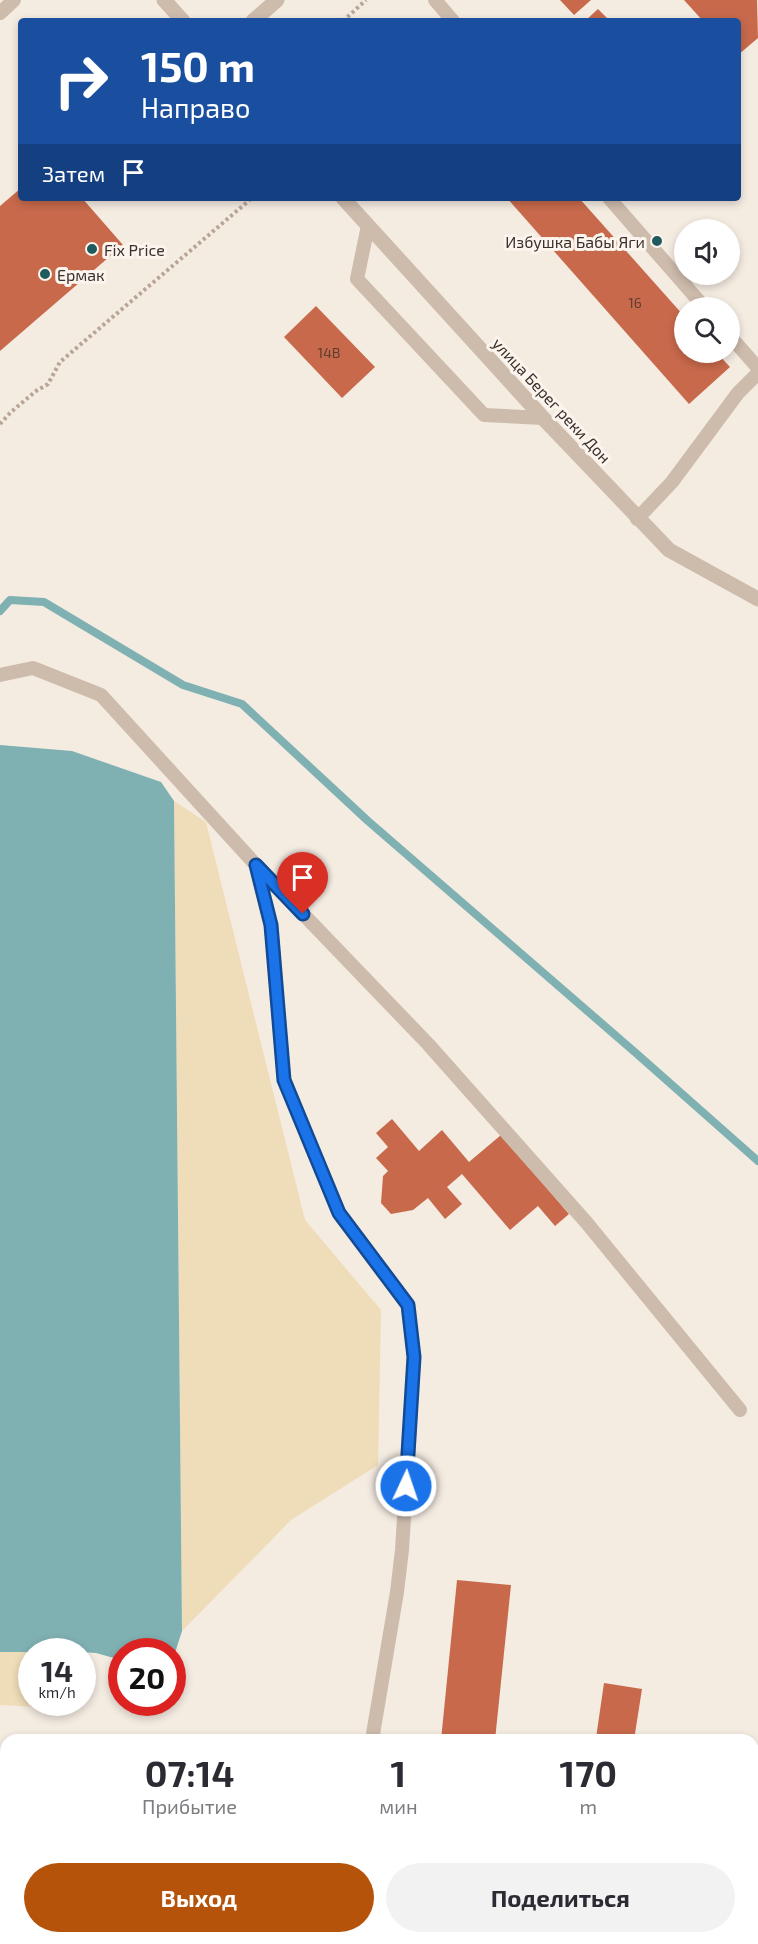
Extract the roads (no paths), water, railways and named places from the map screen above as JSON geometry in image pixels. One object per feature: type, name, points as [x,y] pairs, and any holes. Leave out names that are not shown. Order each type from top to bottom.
[{"type":"street","points":[[164,0],[180,18]]},
{"type":"street","points":[[256,18],[277,0]]},
{"type":"street","name":"улица Берег реки Дон","points":[[345,201],[543,418],[669,550],[758,599]]},
{"type":"lane","points":[[0,13],[14,0]]},
{"type":"lane","points":[[435,0],[450,18]]},
{"type":"lane","points":[[612,201],[695,297]]},
{"type":"lane","points":[[368,226],[357,279],[484,415],[543,418]]},
{"type":"lane","points":[[637,519],[672,482],[738,393],[758,370],[740,348]]},
{"type":"lane","points":[[0,675],[33,668],[101,695],[256,865],[436,1053],[586,1222],[740,1410]]},
{"type":"lane","points":[[256,865],[271,925],[284,1080],[339,1213],[408,1305],[414,1357],[402,1550],[398,1592],[373,1734]]},
{"type":"water","points":[[0,745],[72,751],[161,782],[174,801],[182,1631],[180,1638],[108,1638],[108,1656],[96,1653],[96,1638],[18,1638],[18,1652],[0,1652]]},
{"type":"waterway","points":[[0,611],[10,600],[44,602],[183,685],[242,704],[368,821],[758,1161]]},
{"type":"place","name":"Избушка Бабы Яги","points":[[657,241]]},
{"type":"place","name":"Fix Price","points":[[92,249]]},
{"type":"place","name":"Ермак","points":[[45,274]]}]
